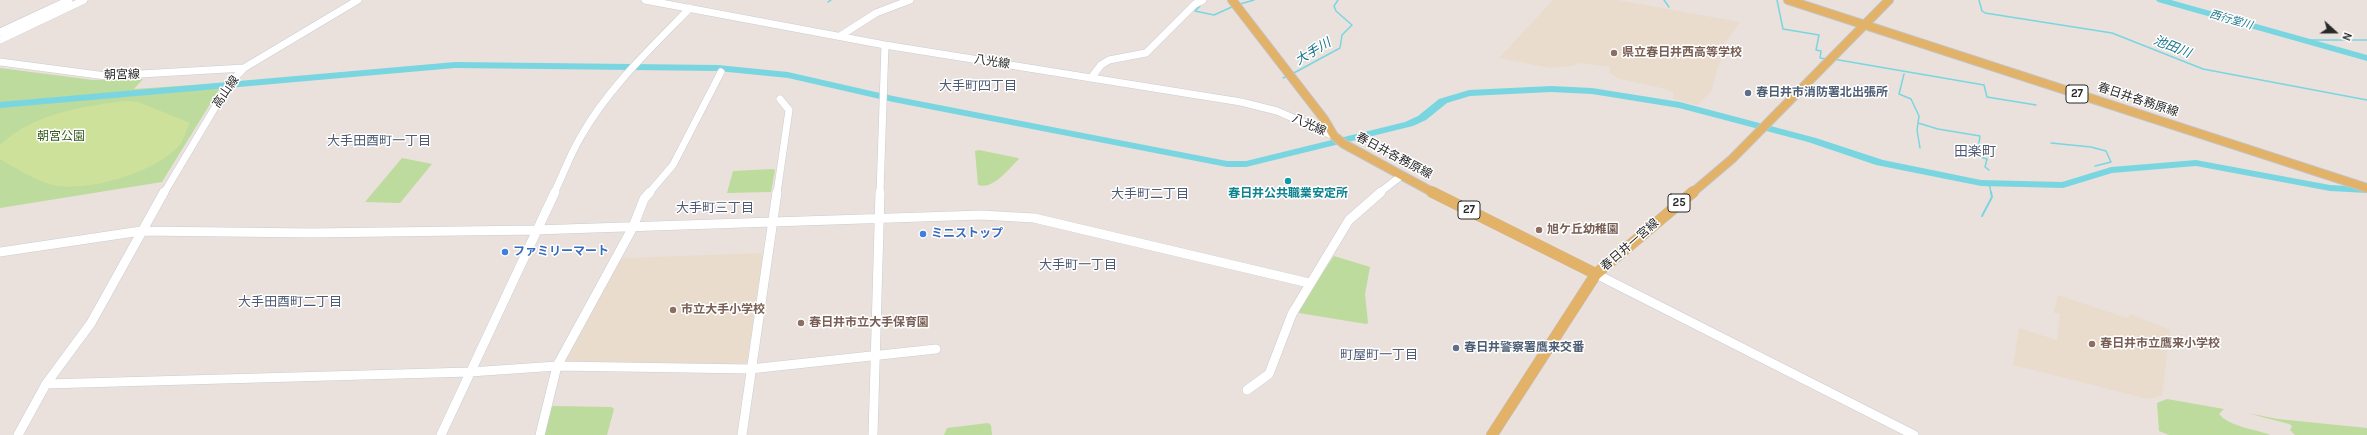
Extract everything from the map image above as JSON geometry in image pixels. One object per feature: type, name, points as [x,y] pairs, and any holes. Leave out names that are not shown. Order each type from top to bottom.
[{"type":"main road","name":"春日井各務原線","points":[[1788,0],[2367,188]]},
{"type":"main road","name":"春日井一宮線","points":[[1492,435],[1596,274],[1732,159],[1764,129],[1864,24],[1889,0]]},
{"type":"main road","name":"春日井各務原線","points":[[1235,4],[1290,75],[1334,136],[1344,144],[1401,176],[1596,274]]},
{"type":"street","points":[[0,32],[69,0]]},
{"type":"street","points":[[0,40],[84,0]]},
{"type":"street","name":"高山線","points":[[18,435],[46,384],[91,323],[141,231],[230,83],[244,68],[358,0]]},
{"type":"street","name":"八光線","points":[[645,0],[885,45],[1242,102],[1277,111],[1334,136]]},
{"type":"street","points":[[840,36],[876,13],[910,0]]},
{"type":"street","points":[[1091,78],[1101,65],[1109,60],[1146,53],[1195,4],[1203,0]]},
{"type":"street","points":[[441,435],[580,138],[607,96],[690,8]]},
{"type":"street","points":[[873,435],[882,96],[885,45]]},
{"type":"street","name":"朝宮線","points":[[0,62],[106,76],[244,68]]},
{"type":"street","points":[[540,435],[557,366],[634,227],[633,223],[644,199],[673,166],[720,72]]},
{"type":"street","points":[[742,435],[750,369],[789,110],[780,99]]},
{"type":"street","points":[[1247,390],[1269,374],[1292,314],[1309,283],[1349,220],[1370,200],[1401,176]]},
{"type":"street","points":[[0,252],[141,231],[318,233],[536,230],[981,214],[1034,218],[1309,283]]},
{"type":"street","points":[[1596,274],[1914,435]]},
{"type":"street","points":[[46,384],[470,372],[557,366],[750,369],[936,349]]},
{"type":"shaded area","name":"県立春日井西高等学校","points":[[1553,0],[1618,0],[1740,22],[1724,45],[1726,48],[1718,67],[1711,92],[1697,105],[1673,99],[1673,92],[1620,79],[1609,73],[1610,67],[1579,63],[1573,66],[1550,68],[1499,58]]},
{"type":"shaded area","name":"市立大手小学校","points":[[763,254],[747,362],[742,365],[563,361],[620,260],[623,258]]},
{"type":"shaded area","name":"春日井市立鷹来小学校","points":[[2058,295],[2127,318],[2130,314],[2170,330],[2162,396],[2148,399],[2013,365],[2019,328],[2057,340],[2060,314],[2054,313]]},
{"type":"green space","name":"朝宮公園","points":[[0,68],[93,80],[143,79],[134,89],[223,83],[162,182],[0,208]]},
{"type":"green space","points":[[125,101],[138,102],[190,123],[180,145],[167,156],[136,173],[98,184],[80,186],[63,186],[43,182],[18,170],[0,159],[0,145],[13,134],[27,126],[59,113]]},
{"type":"green space","points":[[979,150],[1019,159],[995,182],[984,186],[978,185],[975,151]]},
{"type":"green space","points":[[402,158],[432,164],[400,203],[365,202]]},
{"type":"green space","points":[[775,170],[771,192],[727,193],[733,171]]},
{"type":"green space","points":[[1334,256],[1370,267],[1365,294],[1368,323],[1366,324],[1299,313],[1297,310]]},
{"type":"green space","points":[[2167,399],[2224,409],[2219,414],[2230,422],[2271,435],[2169,435],[2159,431],[2157,403]]},
{"type":"green space","points":[[553,406],[611,407],[614,409],[607,435],[544,435],[551,408]]},
{"type":"green space","points":[[2247,413],[2278,419],[2367,428],[2367,435],[2295,435],[2290,430],[2292,426],[2289,424]]},
{"type":"green space","points":[[988,423],[991,425],[992,435],[944,435],[947,428]]},
{"type":"waterway","points":[[1240,4],[1254,0]]},
{"type":"waterway","name":"大手川","points":[[1292,74],[1340,48],[1342,35],[1352,25],[1336,11],[1334,6],[1338,0]]},
{"type":"waterway","points":[[1664,0],[1669,7]]},
{"type":"waterway","points":[[1777,0],[1783,29],[1819,35],[1816,50],[1821,51],[1820,58],[1827,59]]},
{"type":"waterway","name":"池田川","points":[[1979,0],[1982,11],[1985,13],[2112,33],[2203,69],[2367,100]]},
{"type":"waterway","name":"西行堂川","points":[[2161,0],[2300,40]]},
{"type":"waterway","points":[[1200,6],[1195,11],[1214,15],[1234,6]]},
{"type":"waterway","points":[[2300,40],[2367,40]]},
{"type":"waterway","name":"西行堂川","points":[[2304,41],[2367,58]]},
{"type":"waterway","points":[[1833,59],[1984,85],[1987,97],[2036,105]]},
{"type":"waterway","points":[[0,105],[455,65],[718,68],[788,75],[893,99],[1227,164],[1246,164],[1409,124],[1422,118],[1443,101],[1469,93],[1551,89],[1592,91],[1680,105],[1812,140],[1880,163],[1981,183],[2005,185],[2063,185],[2111,170],[2196,163],[2330,188],[2367,190]]},
{"type":"waterway","points":[[1904,74],[1899,94],[1911,99],[1919,116],[1918,123]]},
{"type":"waterway","name":"大手川","points":[[1283,78],[1288,76]]},
{"type":"waterway","points":[[1918,123],[1938,129],[1980,136],[1977,156],[1987,159],[1985,167],[1989,170]]},
{"type":"waterway","points":[[1918,123],[1917,130],[1920,148]]},
{"type":"waterway","points":[[2051,143],[2091,147],[2106,151],[2111,162],[2095,166]]},
{"type":"waterway","points":[[1986,183],[1990,187],[1991,193]]},
{"type":"waterway","points":[[1982,216],[1992,197],[1991,192]]},
{"type":"place","name":"県立春日井西高等学校","points":[[1614,53]]},
{"type":"place","name":"春日井市消防署北出張所","points":[[1748,93]]},
{"type":"place","name":"春日井公共職業安定所","points":[[1288,181]]},
{"type":"place","name":"旭ケ丘幼稚園","points":[[1539,230]]},
{"type":"place","name":"ミニストップ","points":[[923,234]]},
{"type":"place","name":"ファミリーマート","points":[[505,252]]},
{"type":"place","name":"市立大手小学校","points":[[673,310]]},
{"type":"place","name":"春日井市立大手保育園","points":[[801,323]]},
{"type":"place","name":"春日井市立鷹来小学校","points":[[2092,344]]},
{"type":"place","name":"春日井警察署鷹来交番","points":[[1456,348]]},
{"type":"district","name":"大手町四丁目","points":[[978,86]]},
{"type":"district","name":"大手田酉町一丁目","points":[[379,141]]},
{"type":"district","name":"田楽町","points":[[1975,152]]},
{"type":"district","name":"大手町二丁目","points":[[1150,194]]},
{"type":"district","name":"大手町三丁目","points":[[715,208]]},
{"type":"district","name":"大手町一丁目","points":[[1078,265]]},
{"type":"district","name":"大手田酉町二丁目","points":[[290,302]]},
{"type":"district","name":"町屋町一丁目","points":[[1379,355]]}]
